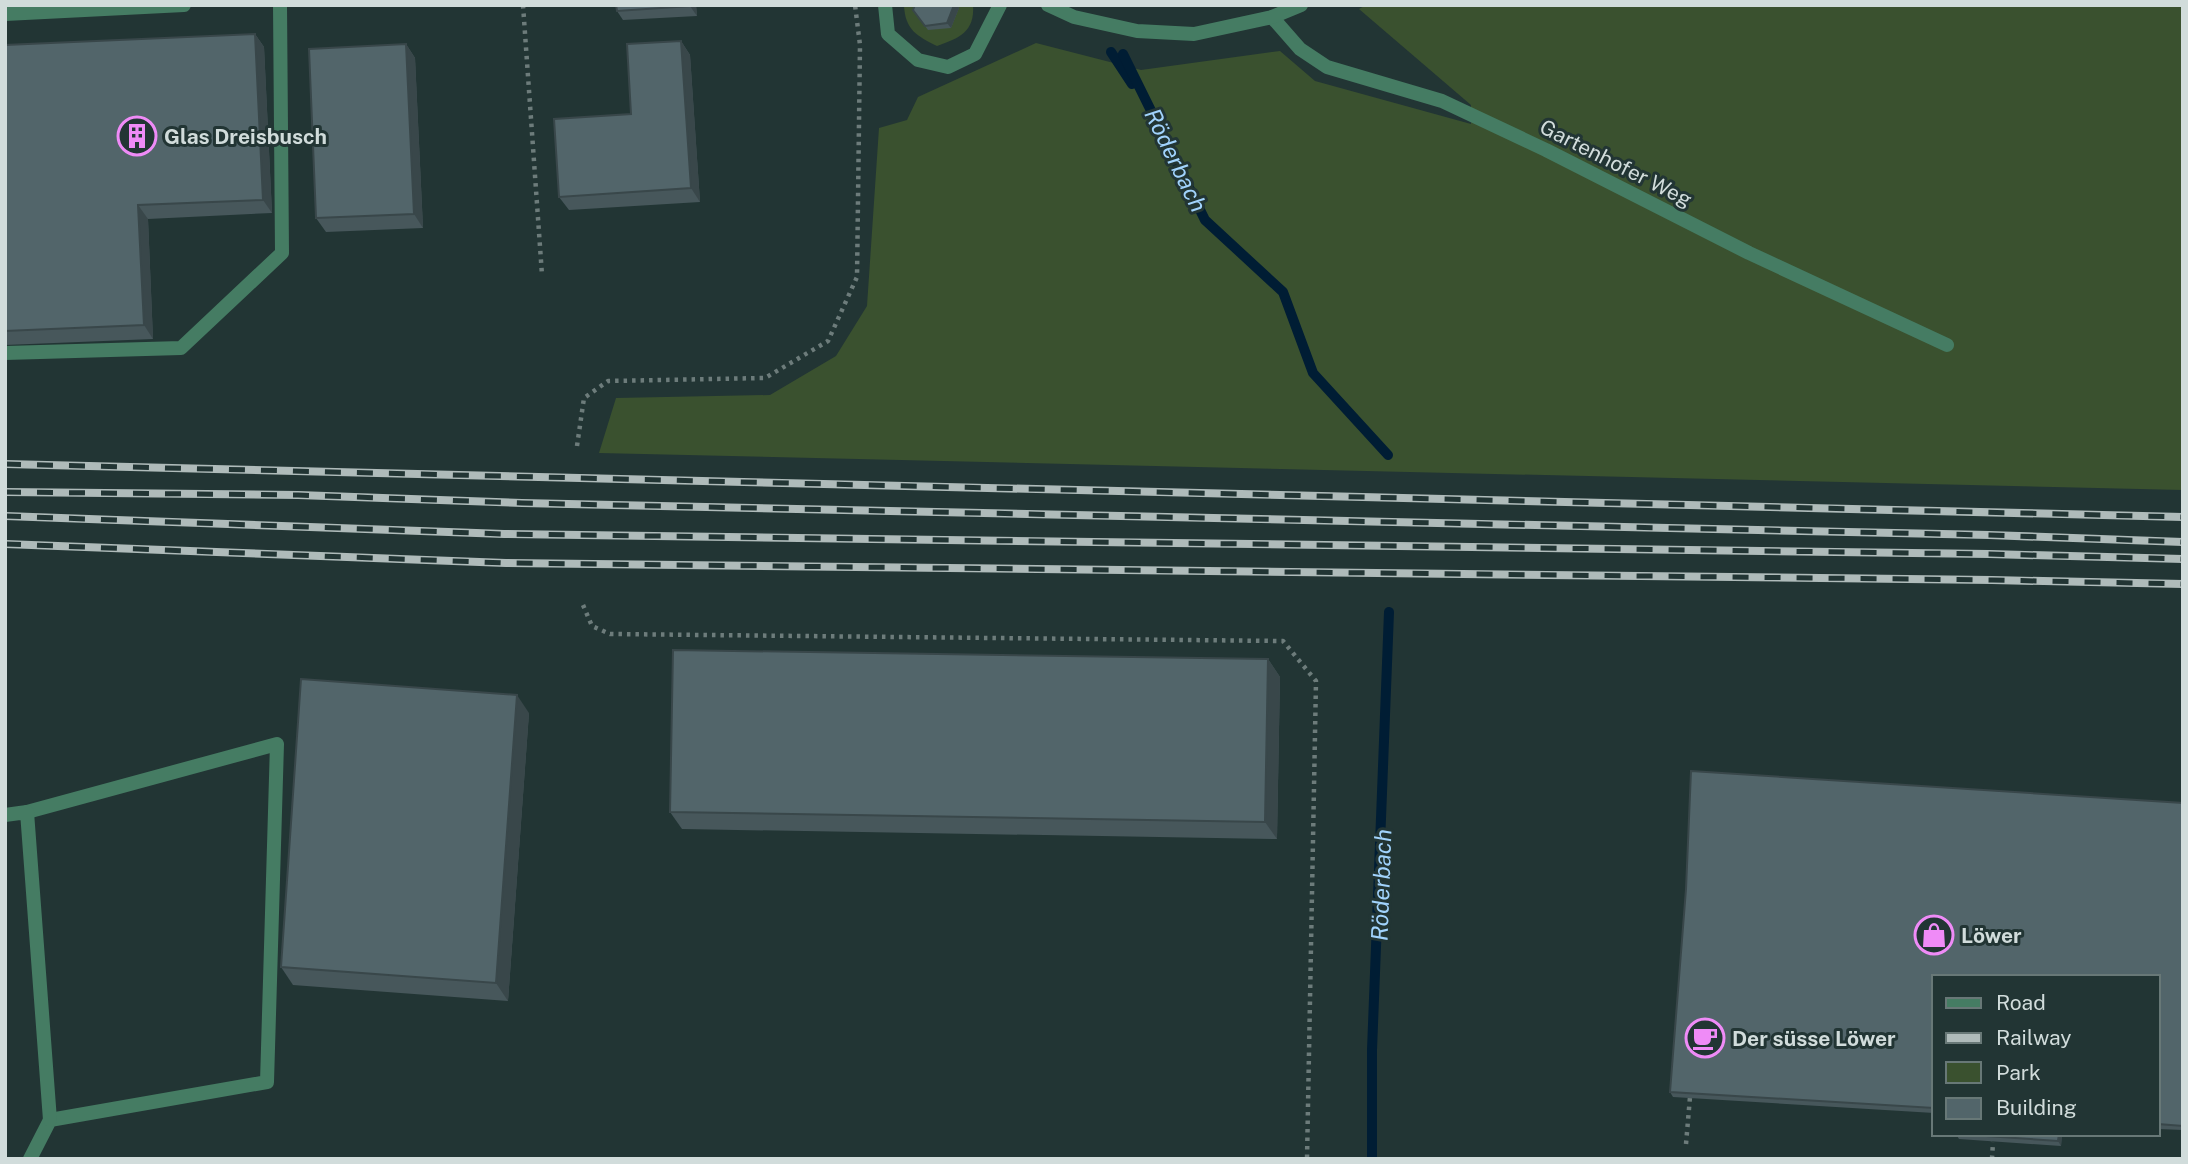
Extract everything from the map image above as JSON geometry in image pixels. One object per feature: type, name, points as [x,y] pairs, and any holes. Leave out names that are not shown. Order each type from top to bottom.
[{"type":"street","points":[[5,14],[184,5]]},
{"type":"street","points":[[5,353],[181,348],[282,253],[280,5]]},
{"type":"street","points":[[886,5],[888,34],[918,60],[948,67],[975,54],[1000,5]]},
{"type":"street","points":[[1048,5],[1074,17],[1148,31],[1194,34],[1272,17],[1301,5]]},
{"type":"street","name":"Gartenhofer Weg","points":[[1272,17],[1300,49],[1327,68],[1442,101],[1546,150],[1748,253],[1947,345]]},
{"type":"street","points":[[5,815],[27,812],[277,744],[267,1082],[50,1120]]},
{"type":"street","points":[[27,812],[50,1120],[30,1159]]},
{"type":"path","points":[[523,5],[542,275]]},
{"type":"path","points":[[577,446],[584,398],[607,381],[765,379],[828,341],[857,277],[860,45],[855,5]]},
{"type":"path","points":[[583,605],[592,626],[610,634],[1283,641],[1316,681],[1307,1159]]},
{"type":"path","points":[[1686,1144],[1690,1097]]},
{"type":"path","points":[[1992,1159],[1993,1142]]},
{"type":"green space","points":[[904,5],[973,5],[973,14],[964,33],[937,46],[913,31],[907,21]]},
{"type":"green space","points":[[1366,5],[2183,5],[2183,490],[599,453],[616,398],[770,395],[836,356],[867,306],[879,128],[907,120],[918,97],[1036,43],[1141,70],[1280,51],[1315,81],[1471,124],[1471,105],[1359,9]]},
{"type":"building","points":[[616,5],[690,5],[690,6],[617,11]]},
{"type":"building","points":[[915,5],[954,5],[947,23],[925,26],[913,10]]},
{"type":"building","name":"Glas Dreisbusch","points":[[255,34],[263,200],[138,205],[144,325],[5,331],[5,45]]},
{"type":"building","points":[[681,41],[691,188],[559,197],[554,119],[631,114],[627,44]]},
{"type":"building","points":[[406,44],[414,214],[316,218],[309,49]]},
{"type":"building","points":[[673,650],[1268,659],[1265,822],[670,812]]},
{"type":"building","points":[[301,679],[517,695],[496,983],[281,967]]},
{"type":"building","name":"Löwer","points":[[1691,771],[2183,803],[2183,1126],[2160,1124],[2160,975],[1932,975],[1932,1108],[1670,1092],[1686,889]]},
{"type":"building","points":[[1985,1136],[2059,1136],[2058,1141]]},
{"type":"waterway","points":[[1111,52],[1132,84]]},
{"type":"waterway","name":"Röderbach","points":[[1123,54],[1205,220],[1283,292],[1313,373],[1388,455]]},
{"type":"waterway","name":"Röderbach","points":[[1372,1159],[1372,1050],[1389,612]]},
{"type":"railway","points":[[5,464],[2183,517]]},
{"type":"railway","points":[[5,492],[298,495],[522,503],[1989,535],[2183,542]]},
{"type":"railway","points":[[5,516],[504,534],[1989,554],[2183,559]]},
{"type":"railway","points":[[5,544],[506,563],[2183,584]]},
{"type":"place","name":"Glas Dreisbusch","points":[[137,136]]},
{"type":"place","name":"Löwer","points":[[1934,935]]},
{"type":"place","name":"Der süsse Löwer","points":[[1705,1038]]}]
